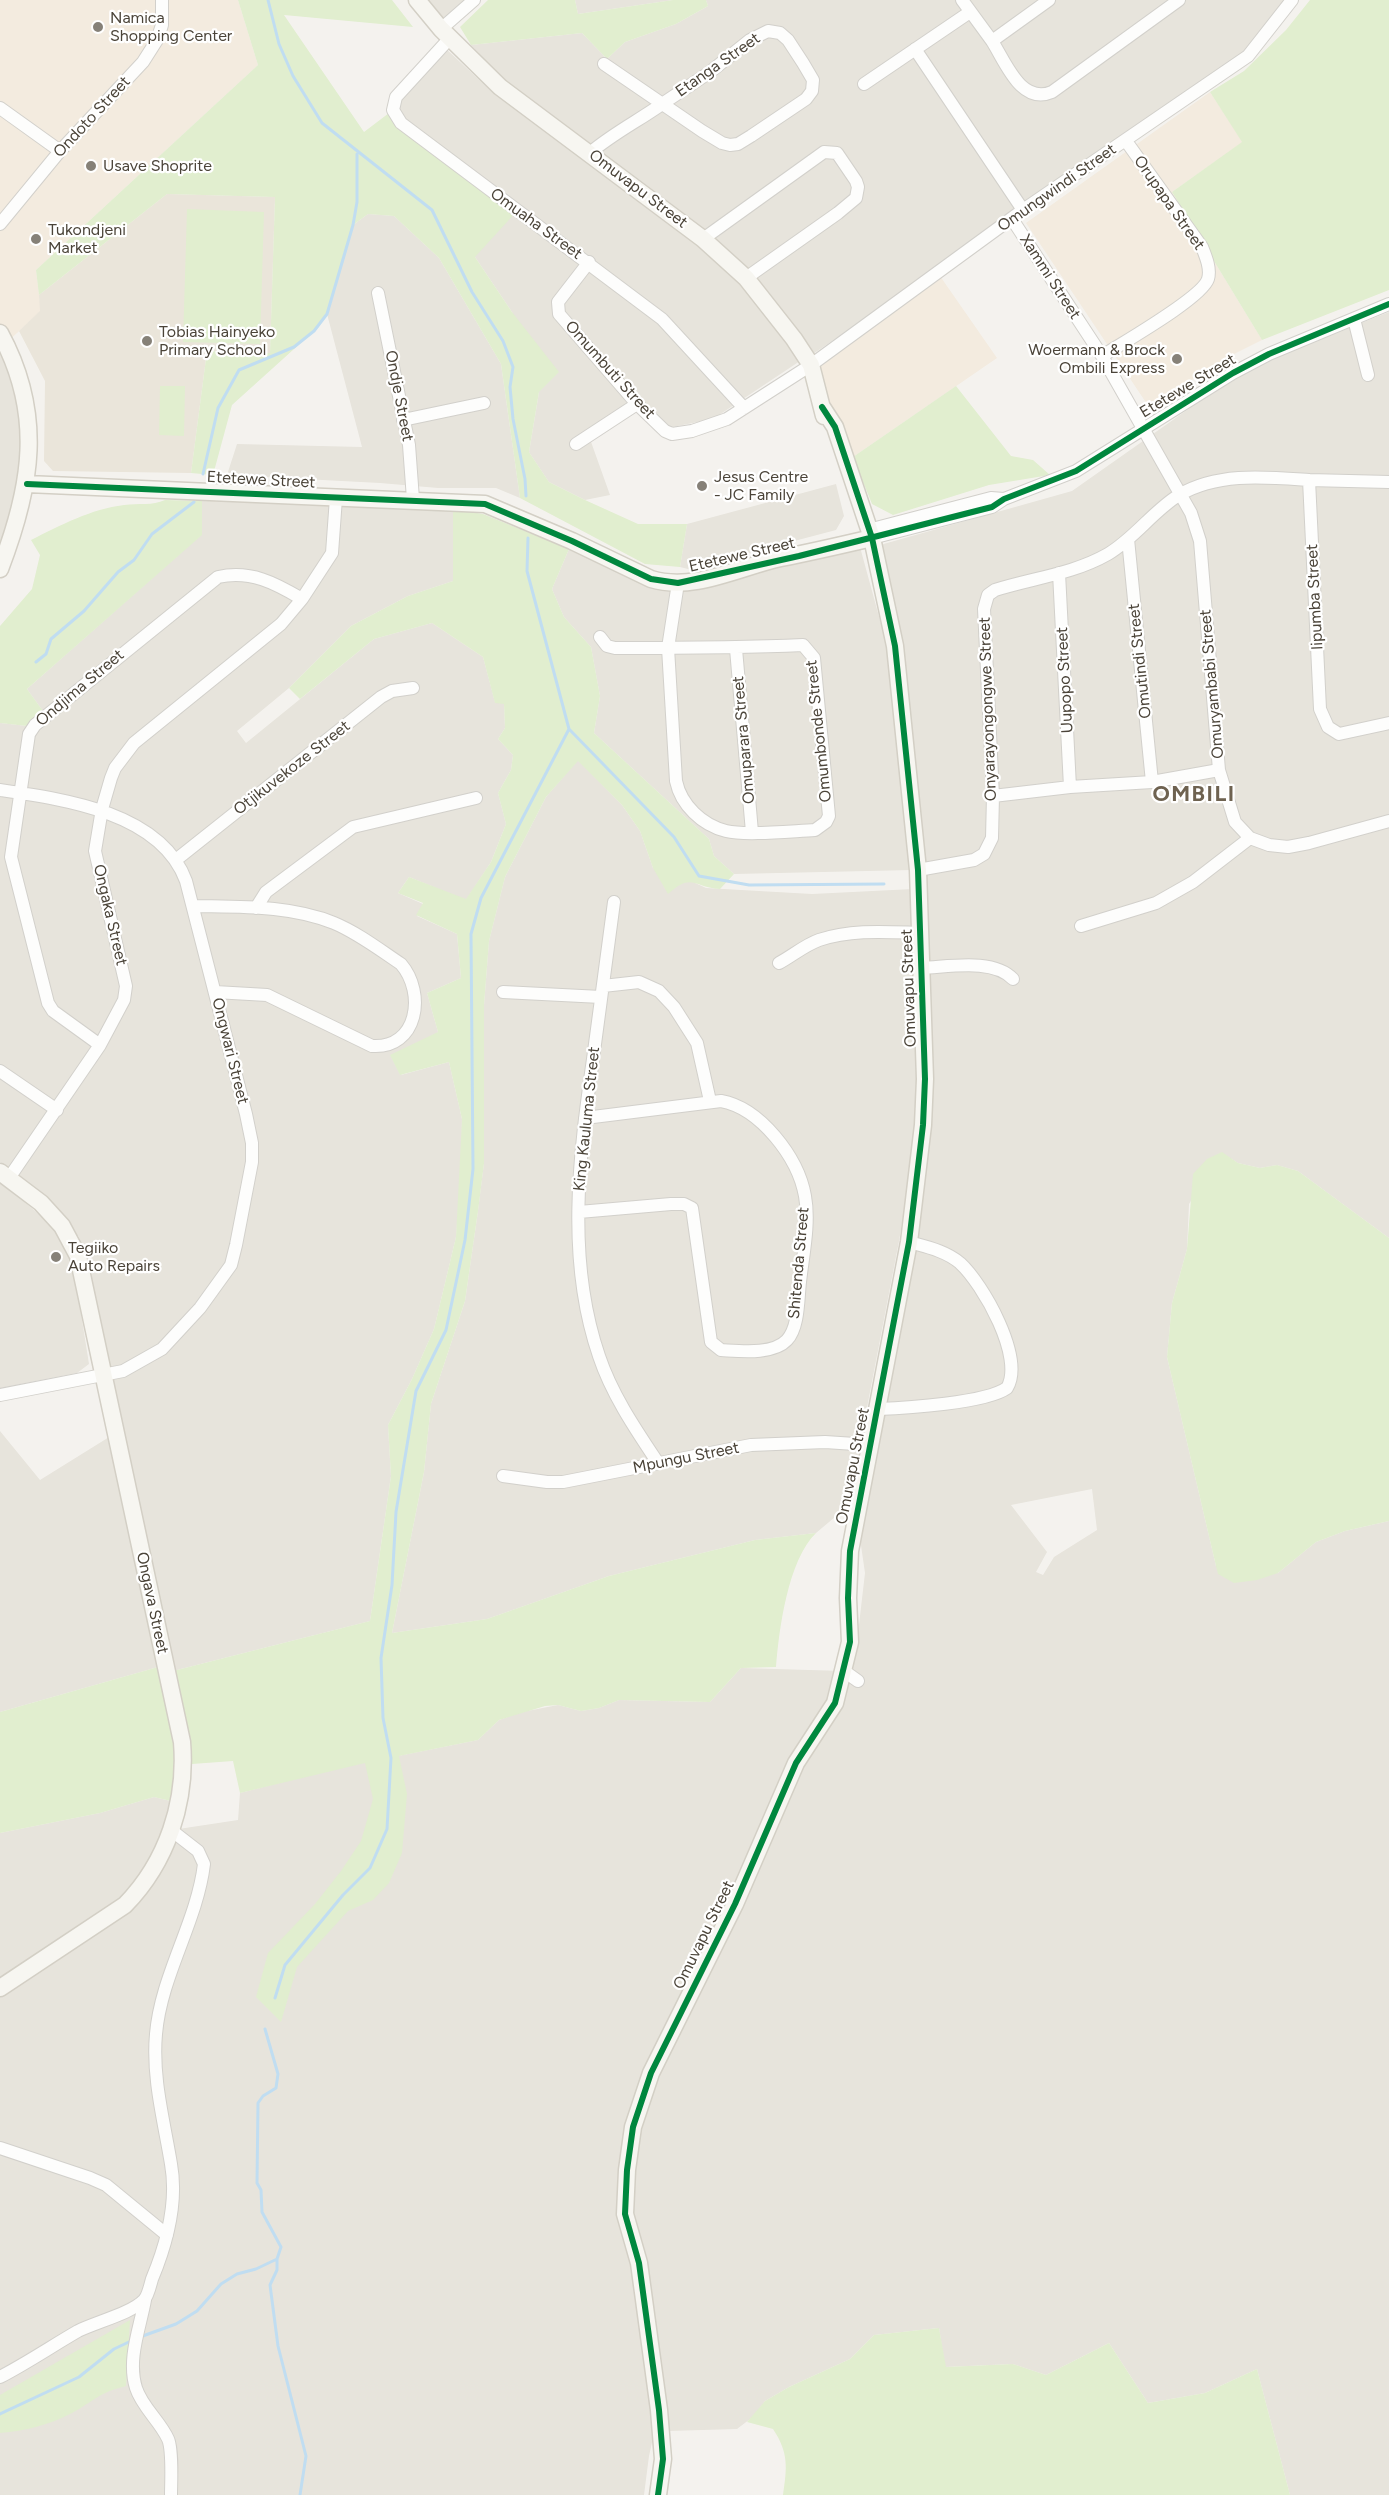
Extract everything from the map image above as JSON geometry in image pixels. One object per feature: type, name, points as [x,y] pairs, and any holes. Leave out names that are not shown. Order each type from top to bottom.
[{"type":"street","name":"Ondoto Street","points":[[0,224],[60,151],[143,62],[162,25],[162,0]]},
{"type":"street","name":"Omuvapu Street","points":[[417,0],[446,34],[500,87],[703,239],[746,278],[811,365],[826,431],[866,535],[881,600],[887,612],[895,646],[918,870],[925,1079],[923,1125],[909,1242],[850,1551],[848,1598],[850,1642],[844,1671],[835,1703],[796,1763],[735,1904],[651,2073],[633,2127],[627,2170],[626,2214],[639,2263],[659,2410],[663,2459],[658,2495]]},
{"type":"street","points":[[446,34],[474,0]]},
{"type":"street","points":[[962,0],[1026,92],[1031,95],[1045,95],[1179,0]]},
{"type":"street","points":[[992,41],[1049,0]]},
{"type":"street","name":"Omungwindi Street","points":[[811,365],[1023,210],[1248,56],[1292,0]]},
{"type":"street","points":[[864,84],[970,12]]},
{"type":"street","name":"Etanga Street","points":[[590,153],[606,139],[710,72],[750,40],[768,31],[780,33],[788,40],[813,80],[812,91],[806,99],[738,144],[722,143],[662,104]]},
{"type":"street","name":"Omuaha Street","points":[[446,34],[396,97],[393,102],[395,117],[425,142],[663,319],[744,408]]},
{"type":"street","points":[[915,49],[1023,210]]},
{"type":"street","points":[[604,64],[662,104]]},
{"type":"street","points":[[0,108],[60,151]]},
{"type":"street","name":"Orupapa Street","points":[[1102,356],[1185,303],[1202,290],[1208,279],[1208,266],[1202,248],[1126,141]]},
{"type":"street","points":[[703,239],[824,152],[837,153],[856,181],[858,187],[856,198],[746,278]]},
{"type":"street","name":"Xammi Street","points":[[1012,219],[1102,356],[1142,429]]},
{"type":"street","name":"Omumbuti Street","points":[[589,262],[558,302],[559,314],[637,404],[665,431],[672,434],[711,425],[727,418],[811,365]]},
{"type":"street","name":"Ondje Street","points":[[378,293],[409,445],[413,499]]},
{"type":"street","name":"Etetewe Street","points":[[27,484],[336,498],[413,499],[485,504],[572,541],[651,579],[678,583],[710,578],[782,558],[797,550],[866,535],[991,498],[1005,499],[1076,471],[1269,354],[1389,304]]},
{"type":"street","points":[[1354,319],[1368,375]]},
{"type":"street","points":[[2,341],[21,386],[28,415],[27,484],[2,558]]},
{"type":"street","points":[[403,420],[484,403]]},
{"type":"street","points":[[576,444],[637,404]]},
{"type":"street","name":"Omuryambabi Street","points":[[1142,429],[1191,513],[1200,541],[1219,770],[1235,822],[1250,838]]},
{"type":"street","name":"Onyarayongongwe Street","points":[[918,870],[966,862],[984,854],[992,838],[993,796],[984,609],[988,595],[995,590],[1059,573],[1110,553],[1180,495],[1210,483],[1236,478],[1270,477],[1309,480]]},
{"type":"street","points":[[1309,480],[1389,482]]},
{"type":"street","name":"Iipumba Street","points":[[1309,480],[1320,709],[1328,727],[1339,734],[1389,723]]},
{"type":"street","name":"Ongaka Street","points":[[4,1175],[57,1110],[100,1045],[124,1000],[126,986],[95,851],[102,810],[115,768],[134,743],[282,624],[303,598],[332,553],[336,498]]},
{"type":"street","name":"Omutindi Street","points":[[1128,540],[1152,782]]},
{"type":"street","name":"Uupopo Street","points":[[1059,573],[1070,787]]},
{"type":"street","name":"Ondjima Street","points":[[100,1045],[53,1011],[44,994],[10,857],[29,734],[35,725],[208,582],[218,577],[230,574],[270,580],[303,598]]},
{"type":"street","name":"Omumbonde Street","points":[[668,648],[736,649],[803,645],[814,658],[829,816],[826,822],[815,830],[727,831],[692,812],[679,796],[676,782],[668,648],[678,583]]},
{"type":"street","points":[[600,637],[607,646],[615,648],[668,648]]},
{"type":"street","name":"Omuparara Street","points":[[736,649],[752,832]]},
{"type":"street","name":"Otjikuvekoze Street","points":[[177,860],[381,697],[392,692],[413,688]]},
{"type":"street","points":[[993,796],[1070,787],[1152,782],[1219,770]]},
{"type":"street","name":"Ongwari Street","points":[[0,790],[102,810],[135,826],[177,860],[193,906],[252,1143],[252,1162],[231,1265],[200,1308],[162,1349],[123,1371],[0,1395]]},
{"type":"street","points":[[256,908],[267,892],[353,827],[476,798]]},
{"type":"street","points":[[1081,926],[1156,903],[1193,882],[1226,854],[1250,838],[1288,847],[1389,821]]},
{"type":"street","name":"King Kauluma Street","points":[[614,902],[578,1188],[580,1264],[585,1300],[599,1356],[610,1382],[658,1463]]},
{"type":"street","points":[[193,906],[256,908],[299,913],[333,923],[401,964],[408,973],[416,1001],[411,1022],[399,1039],[392,1044],[372,1046],[267,995],[215,992]]},
{"type":"street","points":[[779,963],[818,941],[841,935],[867,932],[921,933]]},
{"type":"street","points":[[922,968],[996,969],[1006,972],[1013,979]]},
{"type":"street","points":[[503,992],[602,991],[639,982],[659,991],[674,1007],[697,1043],[710,1101]]},
{"type":"street","points":[[0,1071],[57,1110]]},
{"type":"street","name":"Shitenda Street","points":[[579,1212],[671,1204],[684,1204],[692,1208],[711,1342],[721,1350],[755,1351],[777,1346],[787,1340],[793,1329],[798,1306],[806,1232],[805,1196],[800,1179],[780,1143],[764,1125],[745,1109],[734,1104],[710,1101],[585,1118]]},
{"type":"street","name":"Ongava Street","points":[[0,1988],[125,1905],[141,1889],[154,1869],[171,1830],[181,1792],[182,1742],[78,1257],[62,1226],[40,1203],[4,1175]]},
{"type":"street","points":[[878,1409],[914,1407],[989,1396],[1007,1388],[1011,1375],[1008,1351],[1000,1322],[985,1295],[960,1263],[938,1250],[909,1242]]},
{"type":"street","name":"Mpungu Street","points":[[503,1476],[540,1482],[563,1482],[769,1444],[825,1442],[870,1445]]},
{"type":"street","points":[[844,1671],[858,1681]]},
{"type":"street","points":[[171,1830],[198,1851],[204,1864],[195,1905],[166,1991],[156,2031],[154,2059],[158,2098],[174,2186],[166,2235],[145,2300],[135,2342],[134,2378],[136,2390],[169,2440],[171,2495]]},
{"type":"street","points":[[0,2148],[90,2178],[106,2186],[166,2235]]},
{"type":"street","points":[[0,2377],[77,2332],[127,2311],[145,2300]]},
{"type":"shaded area","points":[[0,0],[238,0],[258,65],[36,270],[41,311],[5,344],[0,333]]},
{"type":"shaded area","points":[[426,0],[464,0],[443,20]]},
{"type":"shaded area","points":[[575,0],[673,0],[578,14]]},
{"type":"shaded area","points":[[706,0],[1292,0],[1248,56],[810,356],[760,283],[504,80],[471,45],[582,33],[607,59],[625,42],[676,24],[708,6]]},
{"type":"shaded area","points":[[443,46],[492,92],[694,241],[746,285],[800,361],[713,419],[667,428],[640,401],[590,439],[610,495],[585,500],[549,482],[529,452],[539,392],[512,312],[475,257],[401,123],[393,102]]},
{"type":"shaded area","points":[[1210,92],[1243,142],[1172,192],[1262,340],[1226,358],[1149,407],[1026,223]]},
{"type":"shaded area","name":"Tobias Hainyeko Primary School","points":[[167,194],[275,197],[270,353],[207,351],[191,473],[53,471],[44,461],[45,381],[19,331],[40,311],[39,295]]},
{"type":"shaded area","points":[[368,214],[394,216],[439,258],[501,364],[520,498],[496,488],[438,488],[227,475],[237,444],[362,447],[327,314],[353,225]]},
{"type":"shaded area","points":[[940,276],[997,358],[853,457],[813,364]]},
{"type":"shaded area","points":[[1389,312],[1389,1238],[1298,1171],[1277,1165],[1260,1168],[1238,1163],[1222,1153],[1189,1204],[1187,1249],[1172,1303],[1167,1357],[1216,1566],[1278,1573],[1316,1542],[1345,1531],[1389,1521],[1389,2495],[1290,2495],[1257,2369],[1205,2393],[1148,2403],[1109,2343],[1046,2375],[1013,2364],[945,2367],[939,2328],[874,2335],[850,2359],[789,2387],[765,2401],[754,2416],[737,2429],[668,2431],[659,2411],[649,2456],[644,2495],[0,2495],[0,1833],[100,1813],[154,1797],[179,1803],[172,1830],[238,1820],[240,1793],[338,1768],[478,1740],[499,1720],[522,1712],[558,1705],[581,1711],[599,1708],[619,1700],[710,1702],[741,1668],[844,1671],[857,1642],[865,1573],[856,1511],[835,1517],[816,1533],[755,1540],[609,1576],[487,1619],[392,1633],[424,1472],[431,1404],[465,1301],[478,1211],[484,1163],[484,1005],[489,941],[505,877],[546,797],[578,760],[622,805],[640,831],[653,868],[681,882],[693,882],[706,888],[812,894],[913,889],[918,1126],[899,1241],[860,1444],[870,1445],[932,1121],[926,889],[880,545],[1072,491],[1197,403],[1264,362]],"holes":[[[1092,1489],[1097,1530],[1054,1557],[1043,1575],[1036,1572],[1047,1552],[1011,1505]]]},
{"type":"shaded area","points":[[0,333],[5,344],[29,453],[0,568]]},
{"type":"shaded area","points":[[836,484],[844,516],[836,530],[688,569],[680,567],[687,524]]},
{"type":"shaded area","points":[[202,501],[309,502],[453,509],[453,581],[408,596],[351,626],[289,688],[237,731],[246,743],[374,639],[432,623],[483,657],[495,702],[504,703],[505,728],[498,739],[513,755],[511,770],[498,793],[506,824],[491,862],[466,900],[409,877],[398,893],[423,904],[417,916],[457,934],[461,978],[427,993],[438,1032],[401,1075],[449,1062],[462,1119],[461,1172],[456,1237],[434,1329],[388,1425],[391,1476],[370,1621],[173,1671],[79,1237],[51,1203],[0,1162],[0,723],[27,726],[43,711],[27,689],[201,535]]},
{"type":"shaded area","points":[[860,547],[887,646],[912,870],[734,874],[714,856],[709,839],[594,733],[600,696],[591,647],[564,617],[552,589],[569,549],[651,585],[689,589]]},
{"type":"shaded area","points":[[0,1181],[49,1223],[67,1248],[78,1295],[89,1364],[77,1373],[0,1388]]},
{"type":"shaded area","points":[[0,1431],[40,1480],[114,1434],[165,1665],[0,1712]]},
{"type":"green space","points":[[238,0],[392,0],[413,27],[284,15],[364,132],[393,110],[518,210],[475,257],[512,312],[559,372],[539,392],[529,452],[549,482],[585,500],[638,524],[687,524],[680,567],[645,564],[520,498],[501,364],[439,258],[394,216],[368,214],[353,225],[327,314],[314,331],[232,405],[213,475],[191,473],[207,351],[270,353],[275,197],[167,194],[39,295],[36,270],[258,65]]},
{"type":"green space","points":[[488,0],[575,0],[578,14],[673,0],[706,0],[708,6],[676,24],[625,42],[607,59],[582,33],[471,45],[460,27]]},
{"type":"green space","points":[[1310,0],[1389,0],[1389,290],[1262,340],[1172,192],[1242,142],[1210,92],[1244,71],[1286,30]]},
{"type":"green space","points":[[187,209],[264,212],[260,344],[183,342]]},
{"type":"green space","points":[[160,386],[185,386],[184,436],[159,435]]},
{"type":"green space","points":[[956,386],[1011,456],[1033,460],[1050,475],[989,485],[893,515],[872,504],[853,457]]},
{"type":"green space","points":[[165,500],[202,501],[202,535],[27,689],[43,711],[27,726],[0,723],[0,626],[32,589],[40,555],[31,540],[76,518],[100,510]]},
{"type":"green space","points":[[453,509],[483,514],[569,549],[552,589],[564,617],[591,647],[600,696],[594,733],[709,839],[714,856],[734,874],[720,889],[688,882],[676,887],[668,894],[653,868],[640,831],[622,805],[578,761],[546,797],[505,877],[489,941],[484,1005],[484,1163],[465,1301],[431,1404],[424,1472],[392,1633],[487,1619],[609,1576],[755,1540],[816,1533],[806,1545],[792,1577],[783,1615],[776,1667],[741,1668],[710,1702],[619,1700],[599,1708],[581,1711],[558,1705],[545,1706],[499,1720],[478,1740],[399,1756],[407,1794],[402,1853],[389,1883],[373,1900],[348,1911],[297,1967],[281,2022],[256,1997],[268,1953],[315,1904],[361,1841],[373,1799],[365,1763],[240,1793],[233,1761],[192,1764],[173,1671],[370,1621],[391,1476],[388,1425],[434,1329],[456,1237],[462,1119],[449,1062],[400,1075],[390,1055],[438,1032],[427,993],[461,978],[457,934],[416,915],[423,903],[398,893],[409,877],[466,899],[491,862],[506,824],[498,793],[511,770],[513,755],[498,739],[505,728],[504,704],[495,703],[483,657],[432,623],[374,639],[300,699],[289,688],[351,626],[408,596],[453,581]]},
{"type":"green space","points":[[1222,1152],[1238,1163],[1260,1168],[1277,1165],[1298,1171],[1389,1238],[1389,1521],[1345,1531],[1316,1542],[1278,1573],[1257,1580],[1234,1583],[1218,1574],[1167,1357],[1172,1303],[1187,1249],[1193,1174],[1207,1159]]},
{"type":"green space","points":[[165,1665],[182,1742],[179,1803],[154,1797],[100,1813],[0,1833],[0,1712]]},
{"type":"green space","points":[[130,2320],[126,2386],[103,2394],[55,2421],[28,2429],[0,2433],[0,2395]]},
{"type":"green space","points":[[939,2328],[946,2367],[1013,2364],[1046,2375],[1109,2343],[1148,2403],[1205,2393],[1257,2369],[1290,2495],[783,2495],[786,2461],[782,2446],[773,2429],[747,2422],[765,2401],[789,2387],[850,2359],[874,2335]]},
{"type":"waterway","points":[[268,0],[279,44],[293,76],[322,123],[432,210],[472,292],[503,341],[513,367],[510,387],[513,419],[525,479],[526,496]]},
{"type":"waterway","points":[[203,474],[218,408],[239,370],[294,347],[314,331],[327,314],[353,225],[357,202],[357,154]]},
{"type":"waterway","points":[[36,662],[46,654],[51,639],[84,611],[118,572],[134,560],[152,534],[194,502]]},
{"type":"waterway","points":[[528,538],[527,571],[569,729],[674,837],[699,876],[749,885],[884,884]]},
{"type":"waterway","points":[[275,1998],[285,1965],[343,1895],[370,1868],[387,1829],[391,1758],[383,1718],[381,1658],[392,1585],[396,1512],[416,1391],[446,1330],[465,1240],[473,1169],[471,934],[481,898],[569,729]]},
{"type":"waterway","points":[[265,2029],[278,2074],[276,2088],[263,2096],[258,2103],[257,2183],[261,2190],[262,2212],[281,2247],[277,2259],[277,2270],[270,2285],[278,2346],[306,2456],[300,2495]]},
{"type":"waterway","points":[[140,2337],[176,2324],[197,2311],[221,2284],[237,2274],[256,2269],[277,2259]]},
{"type":"waterway","points":[[0,2414],[79,2377],[114,2349],[131,2341]]},
{"type":"cycle path","points":[[27,484],[485,504],[572,541],[651,579],[678,583],[799,556],[992,507],[1004,499],[1076,471],[1233,373],[1269,354],[1389,304]]},
{"type":"cycle path","points":[[658,2495],[663,2459],[659,2410],[639,2263],[625,2214],[627,2170],[633,2127],[651,2073],[735,1904],[796,1763],[835,1703],[850,1642],[848,1598],[850,1551],[909,1242],[923,1125],[925,1079],[918,870],[895,646],[872,538],[835,427],[822,407]]},
{"type":"place","name":"Namica Shopping Center","points":[[98,27]]},
{"type":"place","name":"Usave Shoprite","points":[[91,166]]},
{"type":"place","name":"Tukondjeni Market","points":[[36,239]]},
{"type":"place","name":"Tobias Hainyeko Primary School","points":[[147,341]]},
{"type":"place","name":"Woermann & Brock Ombili Express","points":[[1177,359]]},
{"type":"place","name":"Jesus Centre - JC Family","points":[[702,486]]},
{"type":"place","name":"Tegiiko Auto Repairs","points":[[56,1257]]},
{"type":"district","name":"OMBILI","points":[[1194,795]]}]
